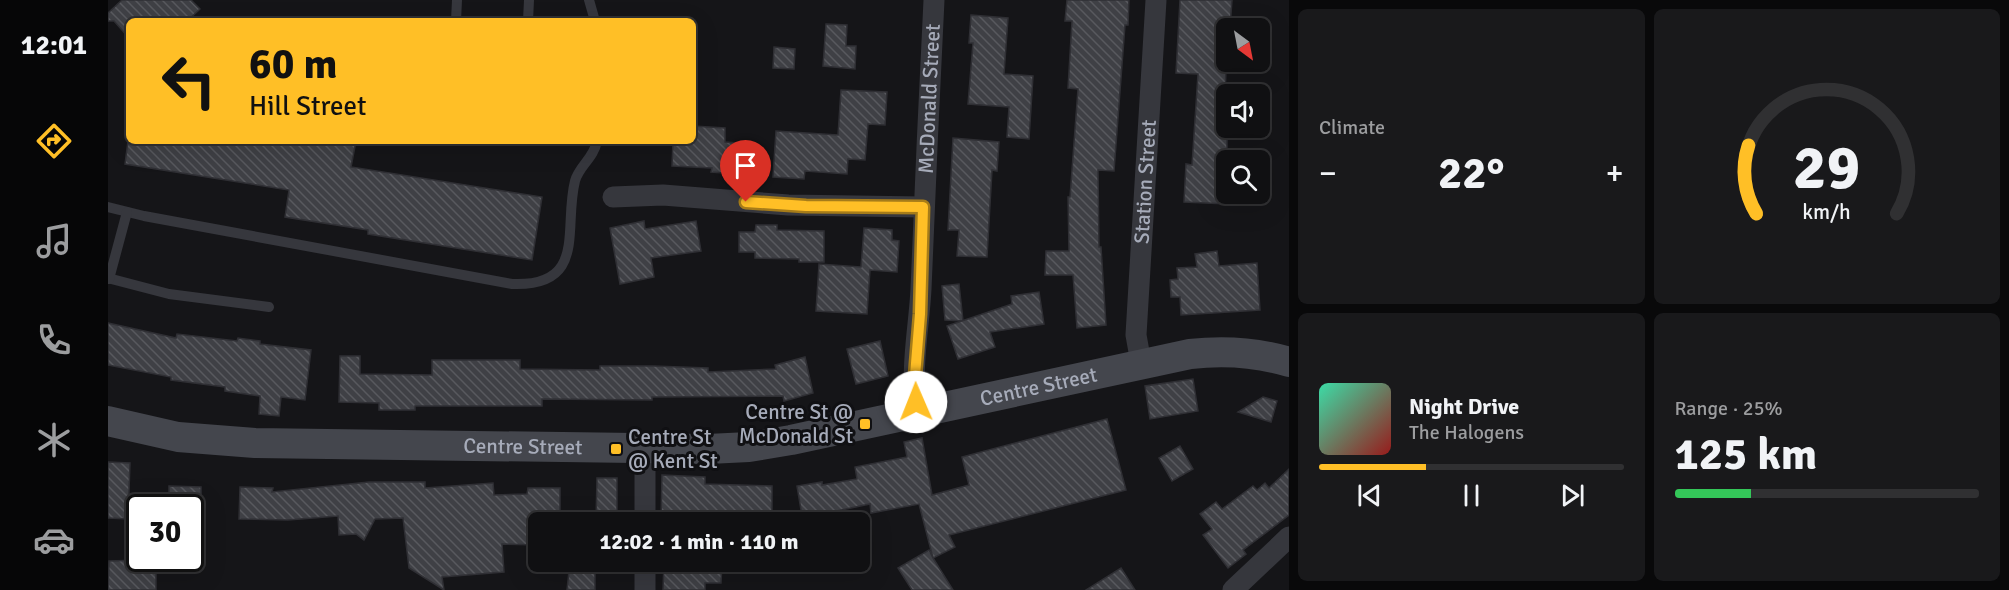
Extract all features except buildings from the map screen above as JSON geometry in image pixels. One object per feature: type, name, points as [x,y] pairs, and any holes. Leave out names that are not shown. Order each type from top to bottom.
[{"type":"main road","name":"Centre Street","points":[[108,422],[178,437],[246,442],[645,449],[749,447],[791,440],[1190,354],[1222,352],[1254,354],[1289,362]]},
{"type":"street","name":"McDonald Street","points":[[918,413],[915,376],[920,314],[934,0]]},
{"type":"street","name":"Station Street","points":[[1141,363],[1137,334],[1156,0]]},
{"type":"street","points":[[613,197],[663,195],[806,206],[923,207]]},
{"type":"street","points":[[645,449],[645,512]]},
{"type":"street","points":[[1233,590],[1289,537]]},
{"type":"street","points":[[645,572],[645,590]]},
{"type":"lane","points":[[456,18],[457,0]]},
{"type":"lane","points":[[528,18],[529,0]]},
{"type":"lane","points":[[589,0],[593,18]]},
{"type":"lane","points":[[108,207],[512,284],[536,283],[553,275],[564,261],[571,234],[574,184],[580,171],[594,153],[596,144]]},
{"type":"lane","points":[[127,212],[109,279],[169,294],[269,307]]},
{"type":"place","name":"Centre St @ McDonald St","points":[[865,424]]},
{"type":"place","name":"Centre St @ Kent St","points":[[616,449]]},
{"type":"route","points":[[746,202],[806,206],[923,207],[920,314],[915,376],[916,402]]}]
